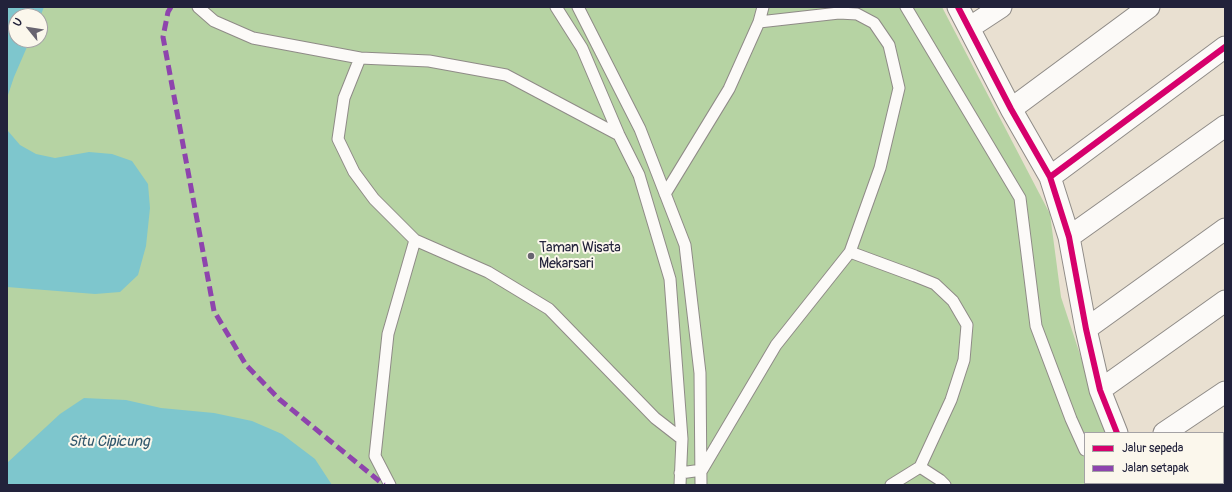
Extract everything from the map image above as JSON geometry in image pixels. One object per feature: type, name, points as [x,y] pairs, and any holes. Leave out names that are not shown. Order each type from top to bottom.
[{"type":"street","points":[[958,7],[1011,109],[1050,177],[1069,236],[1086,329],[1100,390],[1116,432]]},
{"type":"street","points":[[969,28],[1001,7]]},
{"type":"street","points":[[1011,109],[1149,7]]},
{"type":"street","points":[[1050,177],[1225,47]]},
{"type":"street","points":[[1069,236],[1225,126]]},
{"type":"street","points":[[1086,329],[1225,229]]},
{"type":"street","points":[[1100,390],[1225,301]]},
{"type":"street","points":[[1165,432],[1225,392]]},
{"type":"lane","points":[[198,7],[214,21],[253,38],[360,58],[429,61],[506,75],[619,135]]},
{"type":"lane","points":[[556,7],[582,48],[619,135],[639,175],[670,279],[682,439],[680,485]]},
{"type":"lane","points":[[578,7],[640,129],[685,245],[700,373],[701,485]]},
{"type":"lane","points":[[665,194],[728,88],[759,22],[763,7]]},
{"type":"lane","points":[[906,7],[1020,198],[1036,326],[1071,419],[1084,448]]},
{"type":"lane","points":[[702,470],[776,345],[850,252],[880,168],[899,88],[889,45],[874,23],[857,14],[839,13],[759,22]]},
{"type":"lane","points":[[360,58],[344,98],[338,139],[354,172],[374,199],[415,240],[488,272],[549,309],[655,418],[682,439]]},
{"type":"lane","points":[[390,485],[375,456],[388,334],[415,240]]},
{"type":"lane","points":[[850,252],[935,284],[953,301],[967,325],[964,360],[951,400],[920,467],[891,485]]},
{"type":"lane","points":[[920,467],[945,485]]},
{"type":"lane","points":[[680,473],[702,470]]},
{"type":"green space","name":"Taman Wisata Mekarsari","points":[[7,7],[942,7],[1050,214],[1061,297],[1106,432],[1084,432],[1084,484],[1126,485],[7,485]]},
{"type":"water","points":[[7,7],[44,7],[8,8],[8,48],[27,48],[7,98]]},
{"type":"water","points":[[7,128],[20,145],[36,154],[55,158],[89,152],[112,154],[132,161],[148,184],[150,208],[146,246],[138,275],[120,292],[95,294],[7,287]]},
{"type":"water","name":"Situ Cipicung","points":[[84,398],[126,400],[161,408],[214,413],[252,421],[282,434],[315,459],[332,485],[7,485],[7,463],[60,414]]},
{"type":"marked path","points":[[171,7],[168,12],[163,37],[214,311],[246,365],[279,399],[384,485]]},
{"type":"cycle path","points":[[958,7],[1011,109],[1050,177],[1069,237],[1086,329],[1100,390],[1117,432]]},
{"type":"cycle path","points":[[1050,177],[1225,47]]},
{"type":"place","name":"Taman Wisata Mekarsari","points":[[531,256]]}]
